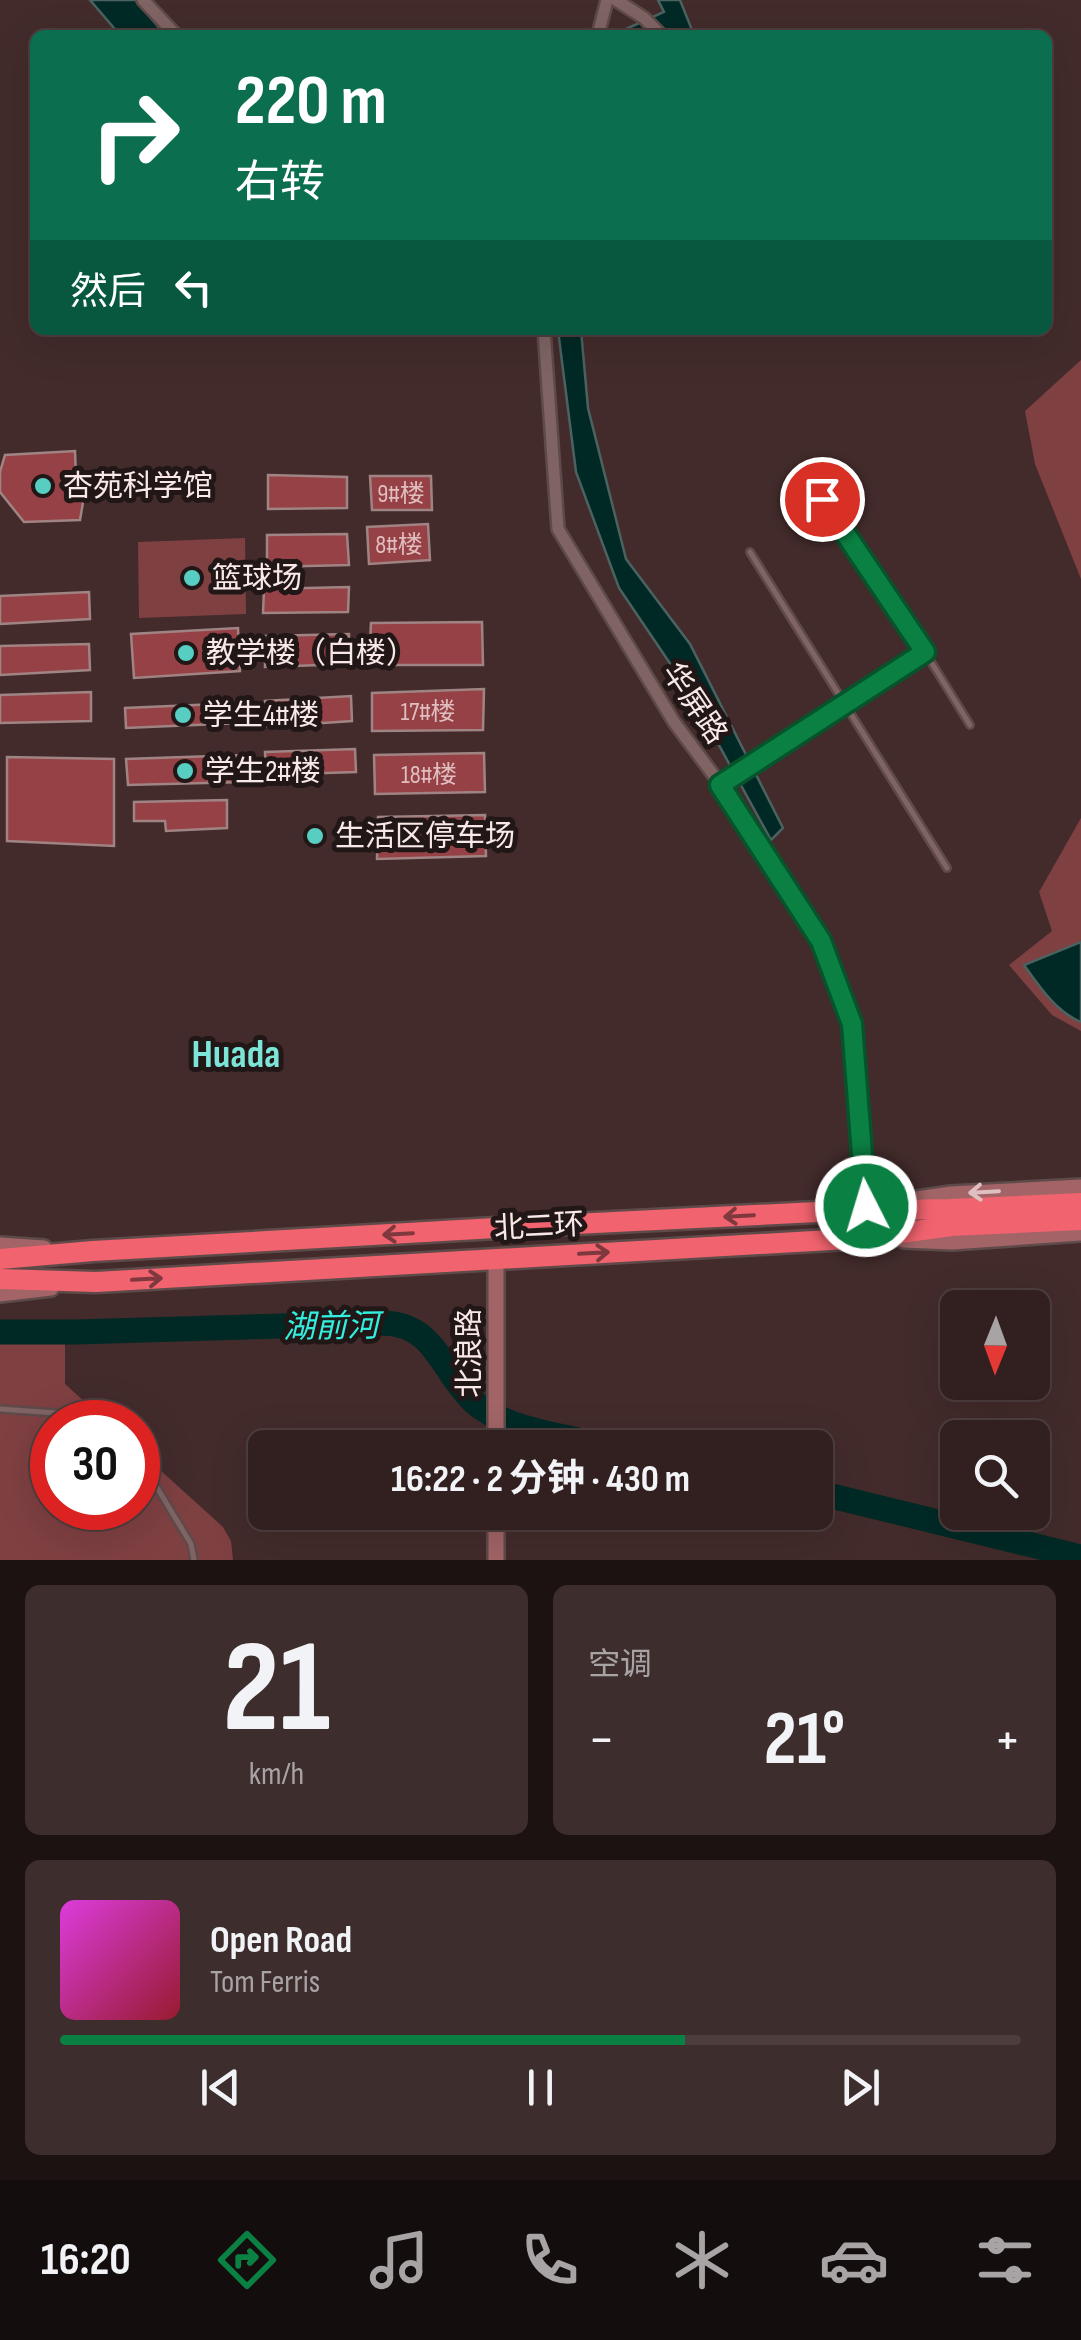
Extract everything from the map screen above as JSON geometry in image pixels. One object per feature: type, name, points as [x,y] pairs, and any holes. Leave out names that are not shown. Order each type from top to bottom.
[{"type":"highway","name":"北二环","points":[[5,1269],[96,1282],[865,1238],[950,1218],[1081,1203]]},
{"type":"highway","name":"北二环","points":[[5,1269],[93,1251],[837,1211],[1081,1220]]},
{"type":"main road","points":[[837,1211],[951,1194],[1081,1186]]},
{"type":"main road","points":[[865,1238],[952,1242],[1081,1234]]},
{"type":"main road","name":"北浪路","points":[[496,1259],[496,1430]]},
{"type":"main road","points":[[496,1530],[496,1560]]},
{"type":"street","points":[[143,0],[171,30]]},
{"type":"street","points":[[599,30],[607,0]]},
{"type":"street","points":[[616,0],[656,30]]},
{"type":"street","name":"华屏路","points":[[544,335],[558,529],[674,722],[720,785],[821,941],[852,1024],[866,1206]]},
{"type":"lane","points":[[822,499],[970,726]]},
{"type":"lane","points":[[750,552],[947,868]]},
{"type":"lane","points":[[720,785],[925,652]]},
{"type":"lane","points":[[0,1409],[30,1411]]},
{"type":"lane","points":[[160,1493],[190,1544],[194,1560]]},
{"type":"shaded area","points":[[1081,360],[1081,579],[1035,464],[1025,411]]},
{"type":"shaded area","name":"篮球场","points":[[245,538],[246,614],[139,618],[138,542]]},
{"type":"shaded area","points":[[1081,818],[1081,1031],[1052,1015],[1009,965],[1052,931],[1039,892]]},
{"type":"shaded area","points":[[0,1341],[65,1341],[65,1384],[83,1400],[30,1400],[30,1530],[160,1530],[160,1470],[223,1527],[231,1541],[233,1560],[0,1560]]},
{"type":"water","points":[[90,0],[136,0],[161,30],[116,30]]},
{"type":"water","points":[[658,0],[680,0],[692,30],[626,30],[626,29],[664,12]]},
{"type":"water","points":[[559,335],[581,335],[588,408],[626,559],[690,644],[783,828],[771,840],[692,696],[619,588],[576,472]]},
{"type":"water","points":[[1081,942],[1081,1022],[1056,1005],[1024,965]]},
{"type":"building","name":"杏苑科学馆","points":[[75,451],[76,477],[87,479],[80,520],[24,522],[0,492],[5,455]]},
{"type":"building","points":[[268,475],[347,477],[347,508],[268,509]]},
{"type":"building","points":[[370,476],[431,476],[432,510],[372,510]]},
{"type":"building","points":[[428,524],[430,560],[369,564],[367,527]]},
{"type":"building","points":[[347,534],[349,565],[267,567],[267,535]]},
{"type":"building","points":[[349,587],[348,612],[263,613],[264,589]]},
{"type":"building","points":[[89,592],[90,619],[0,624],[0,596]]},
{"type":"building","points":[[482,622],[483,665],[369,665],[371,623]]},
{"type":"building","name":"教学楼（白楼）","points":[[238,628],[240,671],[134,678],[131,634]]},
{"type":"building","points":[[349,634],[349,664],[265,667],[265,636]]},
{"type":"building","points":[[89,644],[90,670],[0,675],[0,646]]},
{"type":"building","points":[[484,689],[483,730],[372,731],[372,693]]},
{"type":"building","points":[[91,692],[91,721],[0,723],[0,695]]},
{"type":"building","points":[[351,696],[352,721],[265,727],[265,701]]},
{"type":"building","name":"学生4#楼","points":[[240,703],[241,723],[126,728],[125,708]]},
{"type":"building","points":[[355,749],[356,772],[266,775],[265,752]]},
{"type":"building","points":[[484,753],[485,792],[375,794],[374,755]]},
{"type":"building","name":"学生2#楼","points":[[243,755],[244,782],[128,785],[126,759]]},
{"type":"building","points":[[7,757],[114,759],[114,846],[7,841]]},
{"type":"building","points":[[227,800],[227,828],[166,831],[165,821],[134,821],[134,802]]},
{"type":"building","points":[[485,815],[486,856],[377,859],[378,817]]},
{"type":"waterway","name":"湖前河","points":[[0,1332],[400,1325],[426,1340],[461,1388],[485,1411],[533,1430]]},
{"type":"waterway","name":"湖前河","points":[[833,1496],[1081,1557]]},
{"type":"place","name":"杏苑科学馆","points":[[43,486]]},
{"type":"place","name":"篮球场","points":[[192,578]]},
{"type":"place","name":"教学楼（白楼）","points":[[186,653]]},
{"type":"place","name":"学生4#楼","points":[[183,715]]},
{"type":"place","name":"学生2#楼","points":[[185,771]]},
{"type":"place","name":"生活区停车场","points":[[315,836]]},
{"type":"district","name":"Huada","points":[[236,1053]]},
{"type":"route","points":[[822,499],[925,652],[720,785],[821,941],[852,1024],[866,1206]]}]
